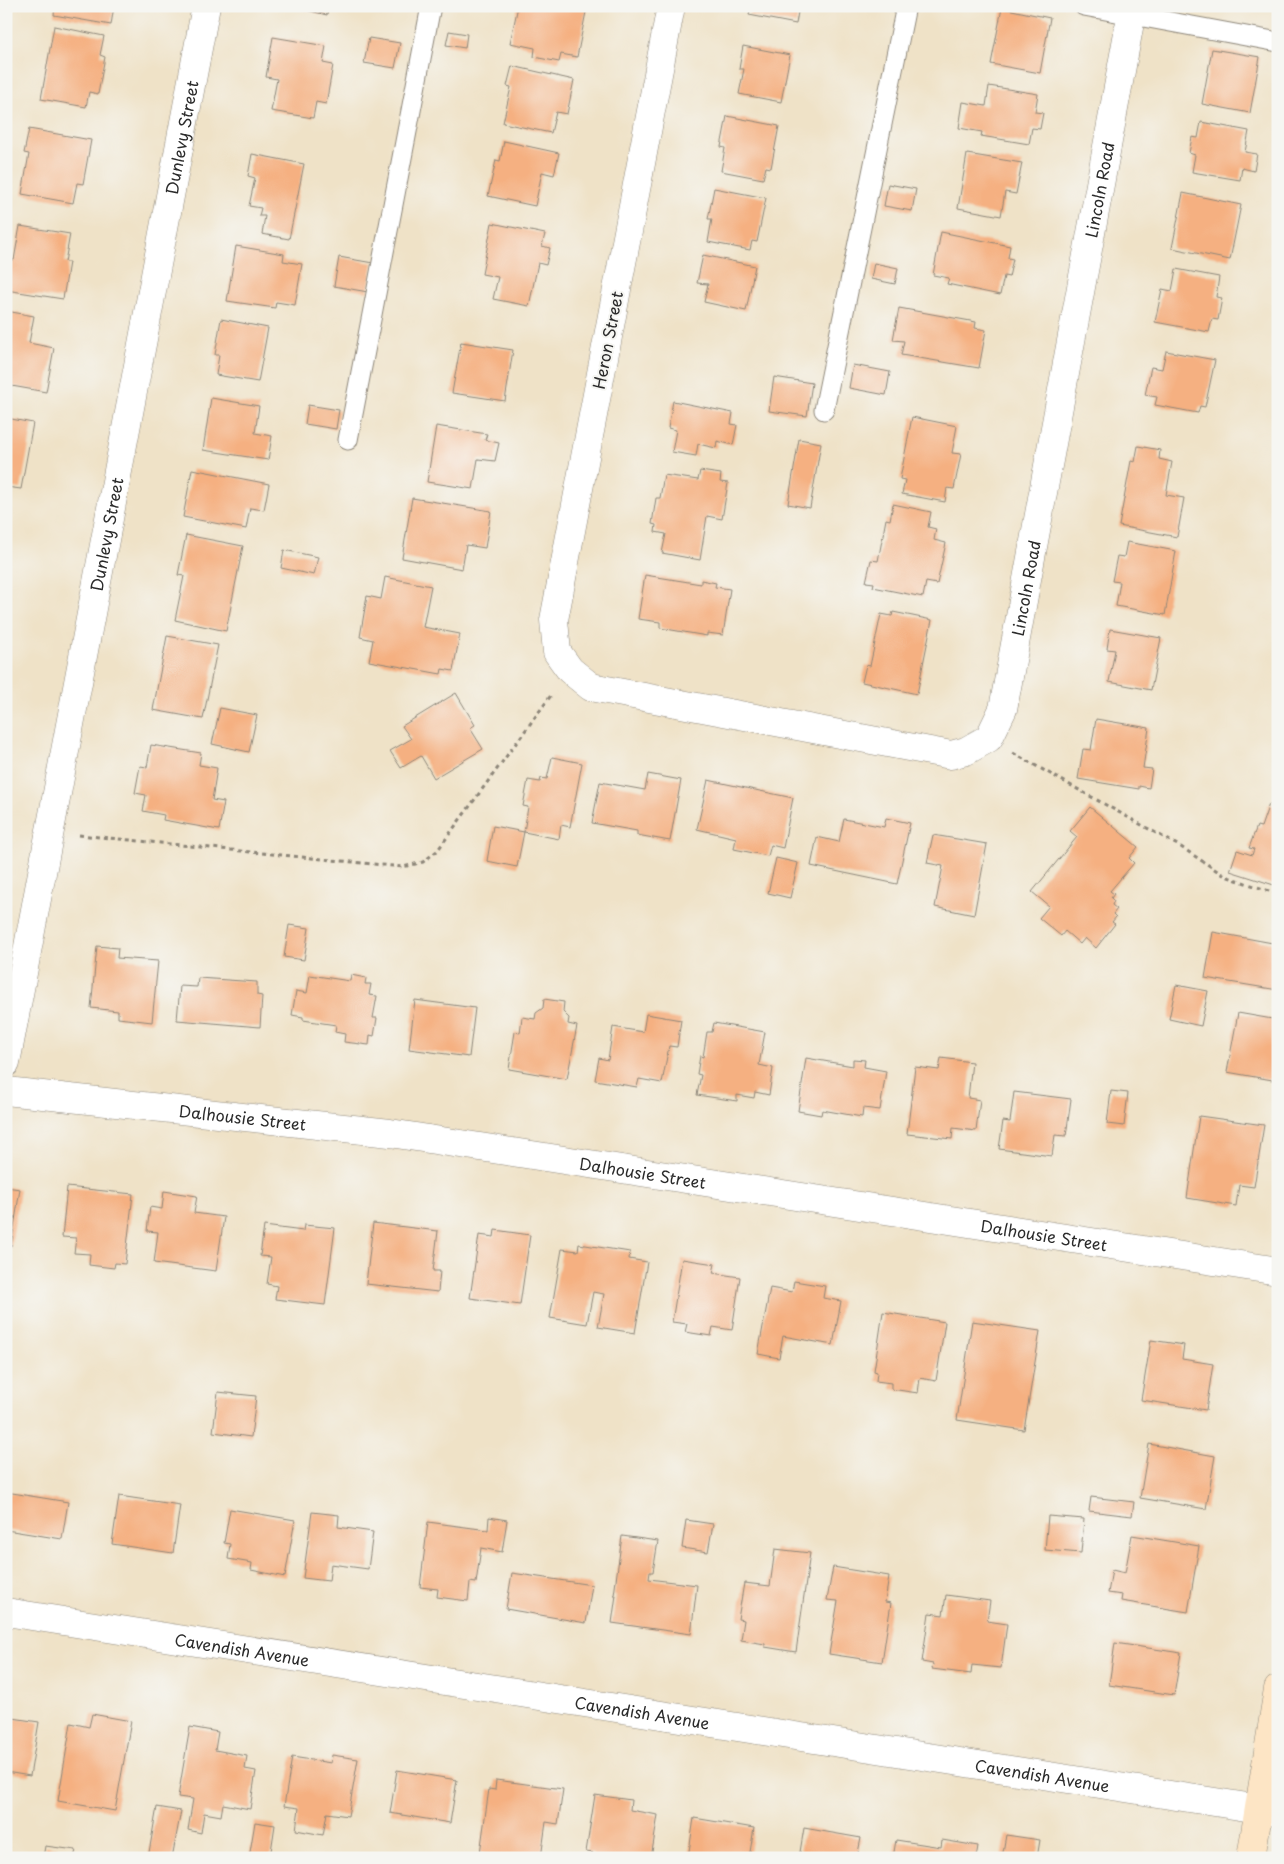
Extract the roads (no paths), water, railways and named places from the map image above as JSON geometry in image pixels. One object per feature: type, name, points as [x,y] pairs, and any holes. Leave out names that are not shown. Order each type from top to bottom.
[{"type":"main road","points":[[1251,1858],[1268,1810],[1278,1689]]},
{"type":"street","name":"Dunlevy Street","points":[[6,1063],[206,6]]},
{"type":"street","name":"Heron Street","points":[[671,6],[554,620],[557,652],[570,670],[591,687],[951,755],[966,751],[989,738]]},
{"type":"street","name":"Lincoln Road","points":[[989,738],[1003,709],[1133,11]]},
{"type":"street","name":"Dalhousie Street","points":[[6,1091],[390,1133],[1278,1271]]},
{"type":"street","name":"Cavendish Avenue","points":[[6,1612],[1268,1810]]},
{"type":"lane","points":[[348,440],[431,6]]},
{"type":"lane","points":[[824,410],[906,6]]},
{"type":"lane","points":[[1084,6],[1133,11],[1278,42]]}]
